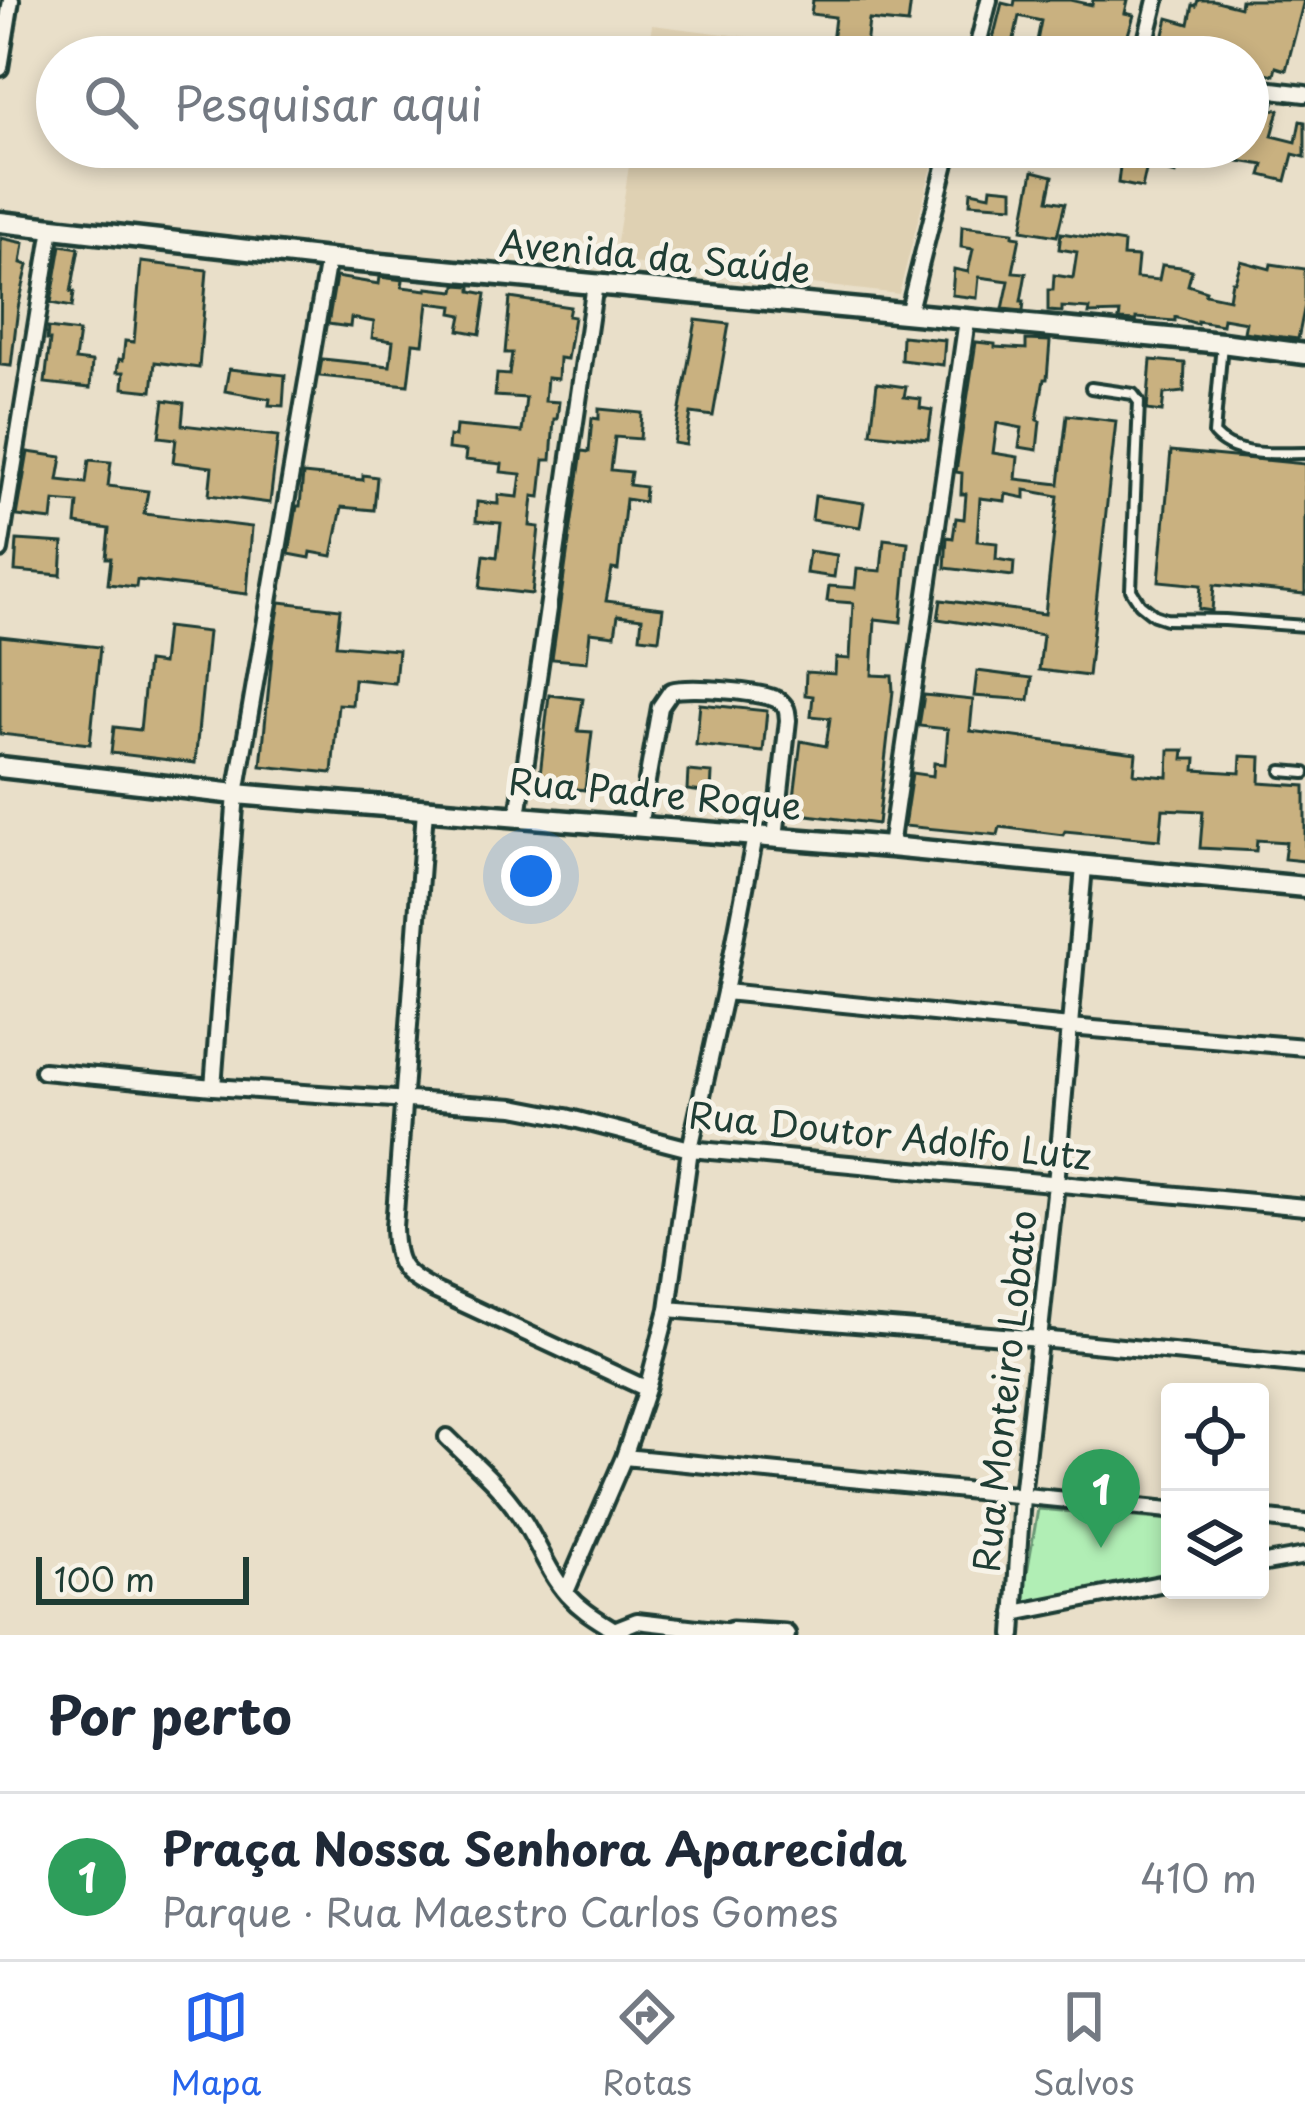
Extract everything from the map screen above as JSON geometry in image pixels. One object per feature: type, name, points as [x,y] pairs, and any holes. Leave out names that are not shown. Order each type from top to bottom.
[{"type":"street","points":[[0,68],[11,0]]},
{"type":"street","points":[[980,36],[989,0]]},
{"type":"street","points":[[1147,36],[1156,0]]},
{"type":"street","points":[[1269,90],[1305,94]]},
{"type":"street","points":[[908,314],[945,168]]},
{"type":"street","name":"Avenida da Saúde","points":[[0,222],[328,259],[1305,353]]},
{"type":"street","points":[[0,550],[52,228]]},
{"type":"street","points":[[213,1088],[236,794],[328,259]]},
{"type":"street","points":[[518,816],[595,284]]},
{"type":"street","points":[[890,847],[967,320]]},
{"type":"street","points":[[566,1592],[624,1456],[668,1309],[690,1149],[765,837],[788,720],[783,704],[770,697],[689,687],[671,691],[660,707],[639,827]]},
{"type":"street","name":"Rua Padre Roque","points":[[0,767],[236,794],[890,847],[1305,887]]},
{"type":"street","points":[[425,810],[394,1248],[403,1270],[416,1281],[647,1389]]},
{"type":"street","name":"Rua Monteiro Lobato","points":[[1013,1635],[1022,1496],[1084,867]]},
{"type":"street","points":[[725,992],[1305,1047]]},
{"type":"street","name":"Rua Doutor Adolfo Lutz","points":[[43,1071],[213,1088],[514,1107],[690,1149],[1305,1207]]},
{"type":"street","points":[[668,1309],[1305,1365]]},
{"type":"street","points":[[447,1437],[495,1483],[521,1516],[566,1592],[593,1618],[618,1632],[637,1621],[785,1635]]},
{"type":"street","points":[[624,1456],[1161,1509]]},
{"type":"street","points":[[1269,1519],[1305,1523]]},
{"type":"street","points":[[1269,1562],[1305,1556]]},
{"type":"street","points":[[1014,1613],[1161,1584]]},
{"type":"lane","points":[[1222,343],[1214,434],[1236,450],[1305,452]]},
{"type":"lane","points":[[1091,388],[1132,394],[1139,402],[1131,590],[1140,604],[1166,619],[1305,626]]},
{"type":"lane","points":[[1282,771],[1305,773]]},
{"type":"shaded area","points":[[652,25],[741,36],[650,36]]},
{"type":"shaded area","points":[[629,168],[932,168],[899,294],[614,261]]},
{"type":"green space","points":[[1038,1509],[1161,1519],[1161,1578],[1021,1608]]},
{"type":"building","points":[[813,0],[911,0],[908,24],[869,20],[867,36],[833,36],[835,17],[811,14]]},
{"type":"building","points":[[1015,0],[1092,5],[1093,0],[1128,0],[1125,13],[1134,15],[1128,36],[1038,36],[1041,21],[1019,16],[1015,36],[994,36],[1002,3],[1014,6]]},
{"type":"building","points":[[1198,0],[1240,7],[1241,0],[1304,0],[1286,70],[1276,67],[1274,75],[1269,74],[1269,36],[1164,36],[1168,18],[1189,24]]},
{"type":"building","points":[[1269,102],[1274,103],[1272,109],[1279,110],[1272,136],[1296,142],[1300,121],[1305,122],[1305,157],[1293,154],[1286,181],[1261,175],[1263,168],[1269,168]]},
{"type":"building","points":[[1120,168],[1147,168],[1142,188],[1118,183]]},
{"type":"building","points":[[1033,171],[1053,176],[1048,200],[1065,203],[1057,236],[1022,230]]},
{"type":"building","points":[[991,187],[1013,189],[1013,206],[970,203],[971,191],[990,195]]},
{"type":"building","points":[[962,226],[1013,232],[1020,237],[1013,272],[1026,273],[1023,311],[1003,309],[1009,281],[979,277],[977,298],[952,295],[954,269],[968,272],[973,249],[961,247]]},
{"type":"building","points":[[1061,233],[1124,243],[1123,256],[1138,257],[1136,278],[1159,280],[1162,265],[1181,267],[1192,270],[1188,285],[1229,299],[1241,261],[1270,269],[1271,264],[1305,269],[1298,339],[1244,332],[1246,322],[1223,318],[1222,325],[1197,324],[1175,317],[1175,321],[1119,320],[1120,313],[1089,314],[1090,309],[1048,311],[1054,275],[1073,278],[1077,252],[1059,249]]},
{"type":"building","points":[[1,238],[24,243],[21,263],[28,265],[11,366],[0,365]]},
{"type":"building","points":[[61,245],[79,248],[72,307],[51,303]]},
{"type":"building","points":[[141,262],[207,270],[199,368],[155,362],[152,391],[123,388],[124,372],[117,372],[125,341],[134,342]]},
{"type":"building","points":[[336,277],[379,284],[380,277],[403,280],[402,287],[427,290],[471,286],[471,291],[486,294],[480,334],[459,330],[462,315],[452,313],[453,306],[428,303],[423,344],[413,343],[408,385],[319,376],[322,359],[390,366],[393,341],[372,338],[374,322],[351,318],[350,327],[328,324]]},
{"type":"building","points":[[510,298],[570,307],[568,316],[574,317],[567,359],[559,358],[558,379],[547,378],[545,401],[559,402],[551,460],[544,460],[540,497],[533,496],[530,526],[539,527],[532,594],[480,588],[484,555],[497,557],[501,523],[476,521],[477,502],[498,504],[498,495],[518,497],[521,474],[501,472],[502,464],[465,460],[466,451],[448,449],[456,426],[522,432],[526,398],[495,396],[497,374],[509,375],[512,353],[505,353]]},
{"type":"building","points":[[696,320],[729,324],[713,416],[691,413],[686,445],[674,443]]},
{"type":"building","points":[[48,328],[79,332],[75,360],[92,362],[90,388],[45,383]]},
{"type":"building","points":[[902,336],[945,340],[943,365],[901,360]]},
{"type":"building","points":[[1026,340],[1050,341],[1037,450],[1019,447],[1022,428],[997,423],[993,453],[1018,457],[1016,479],[1059,484],[1067,415],[1116,421],[1088,676],[1039,670],[1043,635],[938,619],[941,600],[1045,614],[1058,496],[1025,490],[1025,498],[1006,494],[1005,501],[980,498],[977,541],[997,543],[996,559],[1014,562],[1013,576],[945,568],[947,537],[953,538],[956,518],[964,519],[966,494],[961,494],[962,473],[956,472],[976,342],[1026,349]]},
{"type":"building","points":[[1151,360],[1185,363],[1184,392],[1164,394],[1162,412],[1147,410]]},
{"type":"building","points":[[229,369],[285,375],[283,406],[225,391]]},
{"type":"building","points":[[877,383],[906,387],[904,397],[921,399],[920,408],[932,410],[928,439],[871,433]]},
{"type":"building","points":[[164,400],[184,403],[182,425],[278,436],[270,503],[209,495],[212,467],[173,462],[176,439],[159,437]]},
{"type":"building","points":[[599,409],[642,413],[640,439],[615,437],[611,470],[631,472],[629,485],[645,487],[644,502],[626,499],[618,570],[612,569],[606,601],[663,608],[659,639],[640,637],[642,618],[618,615],[615,635],[590,632],[587,662],[552,659],[582,451],[589,452],[592,418],[599,419]]},
{"type":"building","points":[[1171,451],[1305,464],[1305,594],[1214,585],[1212,611],[1199,609],[1201,585],[1159,581]]},
{"type":"building","points":[[28,452],[62,457],[58,480],[86,483],[89,460],[111,462],[108,486],[148,491],[144,514],[252,527],[247,594],[137,580],[136,587],[108,584],[109,529],[76,524],[78,503],[54,501],[52,520],[17,516]]},
{"type":"building","points":[[303,474],[377,477],[374,510],[342,507],[332,556],[289,554]]},
{"type":"building","points":[[815,496],[864,503],[860,527],[812,520]]},
{"type":"building","points":[[884,539],[908,542],[901,622],[875,619],[872,675],[892,676],[893,691],[878,824],[792,813],[801,741],[826,746],[830,718],[811,716],[813,696],[805,695],[806,672],[835,674],[836,658],[850,659],[853,603],[827,601],[829,586],[855,588],[857,569],[881,571]]},
{"type":"building","points":[[17,540],[63,543],[61,575],[15,571]]},
{"type":"building","points":[[809,551],[837,555],[834,577],[806,573]]},
{"type":"building","points":[[280,602],[340,609],[336,645],[398,650],[395,683],[354,679],[352,705],[338,704],[332,773],[261,766]]},
{"type":"building","points":[[166,627],[208,632],[195,763],[111,753],[114,727],[140,730],[147,662],[162,664]]},
{"type":"building","points":[[0,636],[100,647],[90,744],[0,734]]},
{"type":"building","points":[[977,671],[1032,678],[1029,700],[974,696]]},
{"type":"building","points":[[549,695],[583,699],[578,731],[592,732],[585,790],[539,784]]},
{"type":"building","points":[[924,695],[973,700],[970,731],[1136,753],[1134,774],[1168,777],[1169,750],[1184,750],[1183,759],[1196,759],[1195,770],[1240,773],[1241,756],[1261,757],[1260,783],[1305,786],[1305,861],[1284,859],[1286,842],[1257,840],[1256,851],[1200,848],[1203,811],[1163,809],[1160,840],[1000,827],[998,835],[904,826],[912,773],[933,776],[934,763],[945,764],[948,729],[919,726]]},
{"type":"building","points":[[700,704],[767,711],[763,752],[696,745]]},
{"type":"building","points":[[688,771],[712,773],[711,793],[687,790]]},
{"type":"place","name":"Praça Nossa Senhora Aparecida","points":[[1101,1548]]}]
